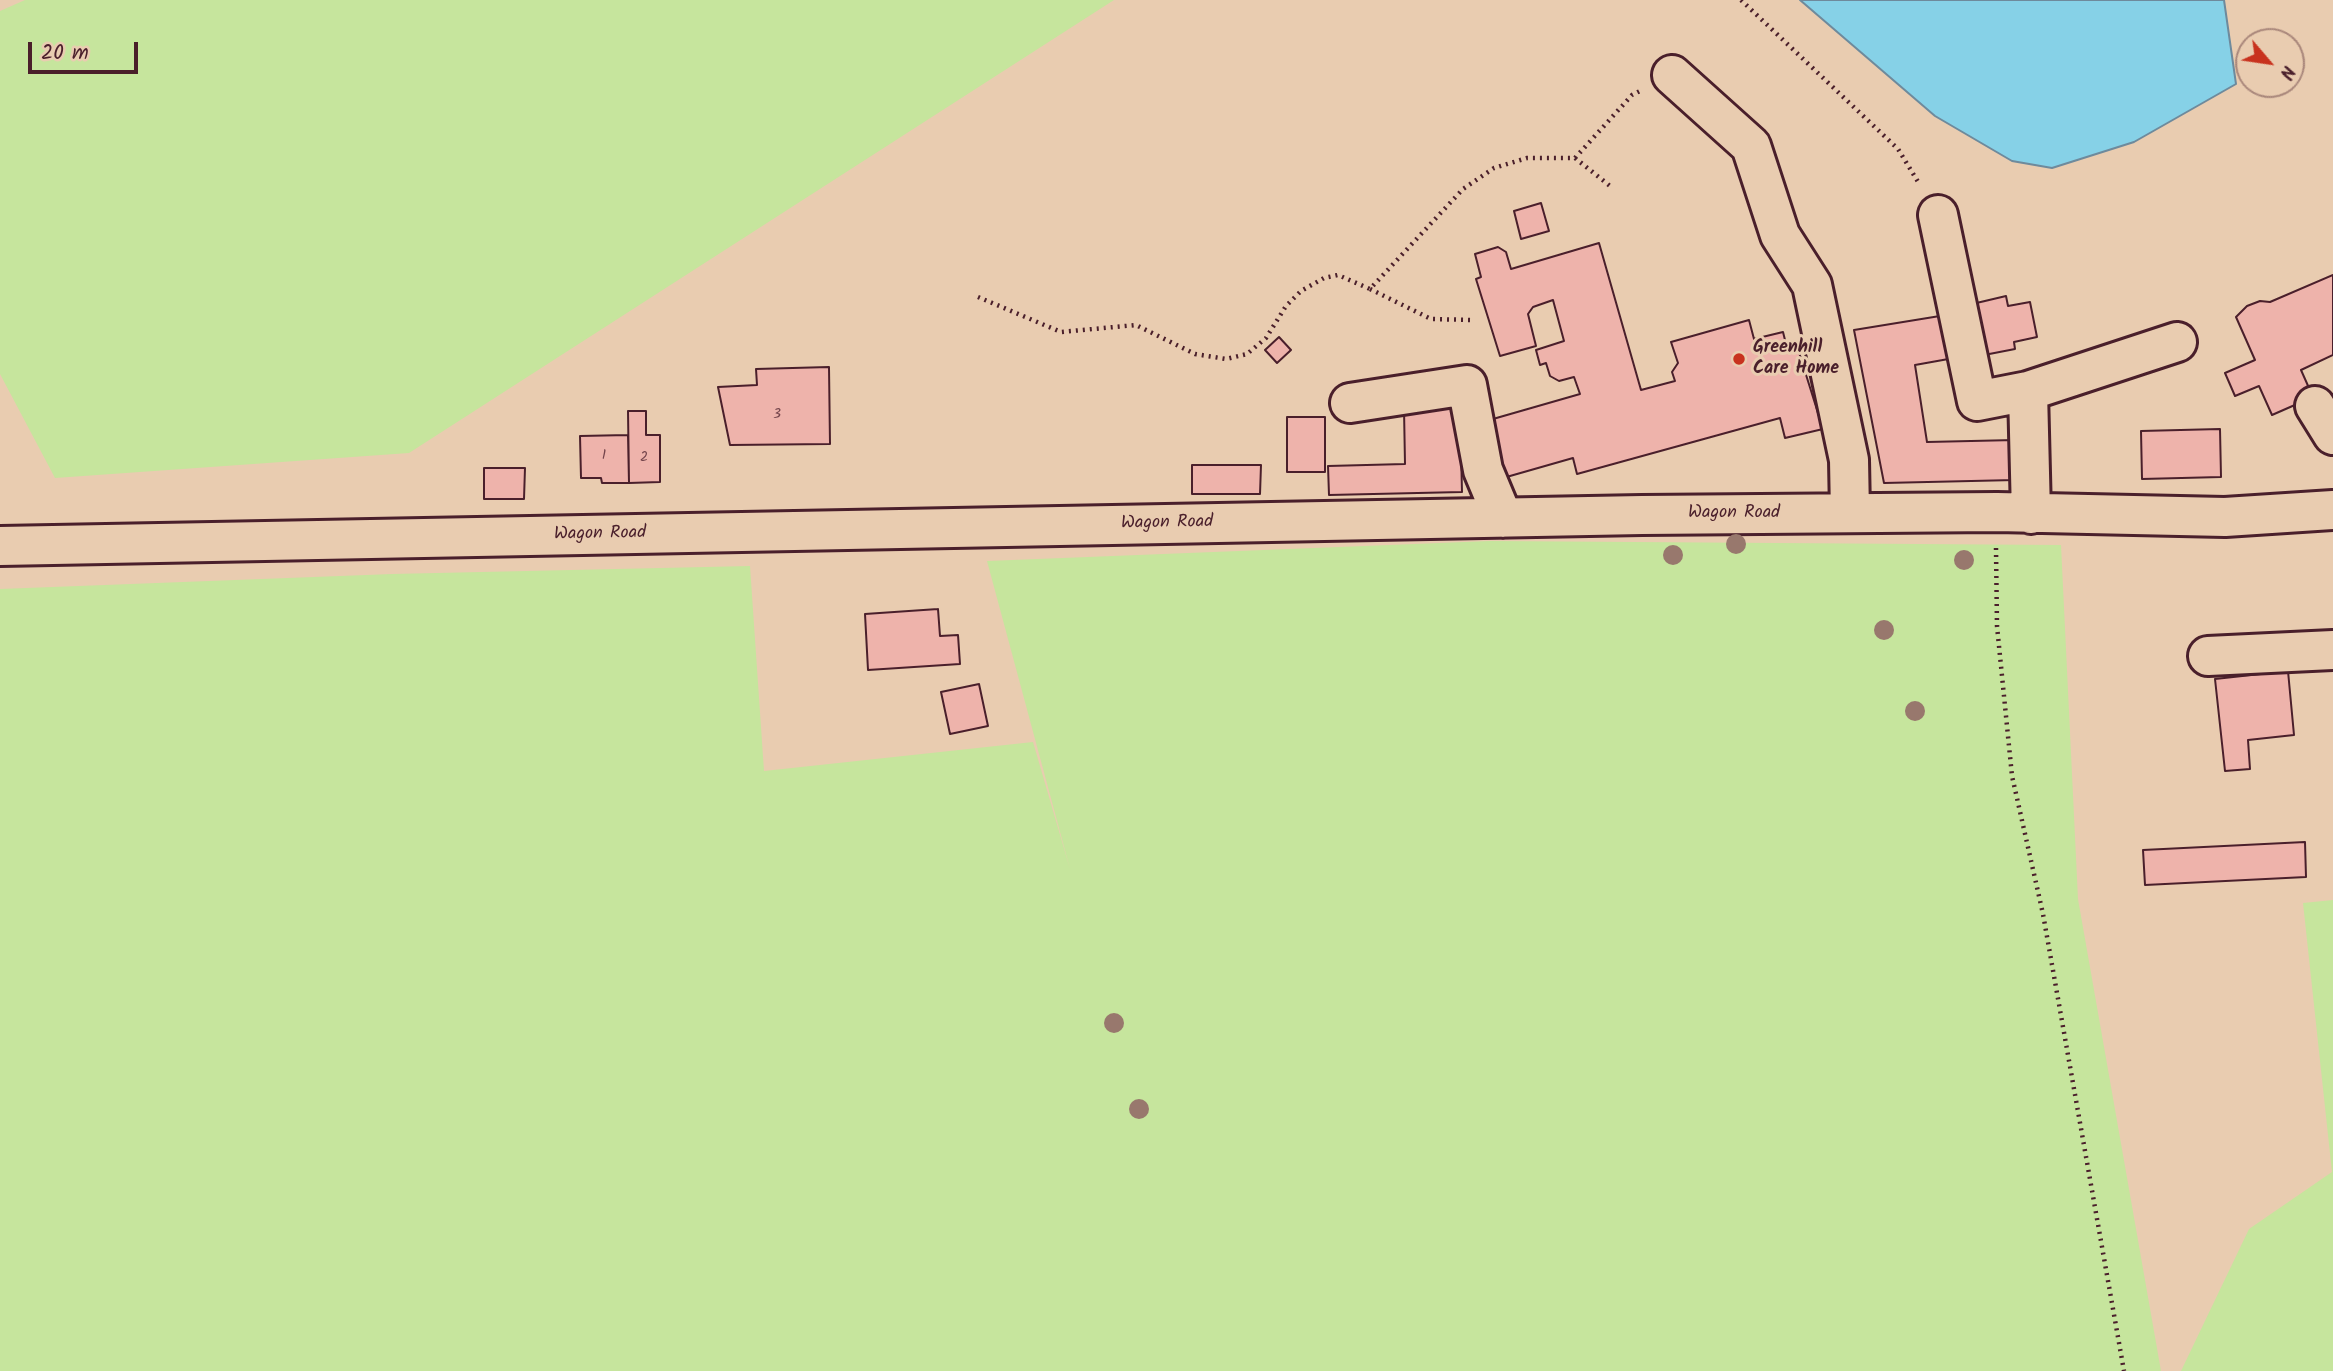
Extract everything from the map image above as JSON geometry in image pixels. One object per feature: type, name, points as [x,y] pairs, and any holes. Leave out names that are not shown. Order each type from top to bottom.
[{"type":"street","points":[[1672,75],[1751,146],[1780,235],[1812,285],[1849,460],[1850,513]]},
{"type":"street","points":[[1938,215],[1977,401],[2028,391],[2177,342]]},
{"type":"street","points":[[1350,403],[1467,385],[1483,470],[1503,518]]},
{"type":"street","points":[[2014,513],[2028,391]]},
{"type":"street","name":"Wagon Road","points":[[0,546],[1850,513],[2225,517],[2333,510]]},
{"type":"street","points":[[2208,656],[2333,650]]},
{"type":"path","points":[[1741,0],[1898,149],[1938,215]]},
{"type":"path","points":[[1575,158],[1632,95],[1672,75]]},
{"type":"path","points":[[1370,289],[1463,188],[1494,167],[1527,158],[1575,158],[1611,186]]},
{"type":"path","points":[[978,297],[1060,331],[1136,326],[1195,354],[1226,359],[1247,354],[1266,338],[1286,306],[1301,291],[1324,278],[1338,275],[1431,319],[1472,320]]},
{"type":"path","points":[[2014,513],[1997,626],[2012,776],[2043,914],[2124,1371]]},
{"type":"green space","points":[[25,0],[1114,0],[409,453],[55,478],[0,374],[0,11]]},
{"type":"green space","points":[[1490,541],[2061,545],[2078,899],[2161,1371],[0,1371],[0,589],[392,574],[750,566],[764,771],[1033,742],[1070,869],[987,561]]},
{"type":"green space","points":[[2333,900],[2333,1371],[2181,1371],[2249,1229],[2332,1172],[2303,903]]},
{"type":"water","points":[[1800,0],[2224,0],[2235,85],[2134,142],[2052,168],[2012,161],[1935,116]]},
{"type":"building","points":[[1541,203],[1549,231],[1521,239],[1514,211]]},
{"type":"building","name":"Greenhill Care Home","points":[[1599,243],[1641,390],[1675,381],[1672,372],[1678,363],[1671,342],[1749,320],[1754,339],[1783,332],[1787,348],[1797,346],[1823,429],[1785,438],[1780,418],[1577,474],[1573,458],[1503,478],[1479,423],[1580,394],[1574,377],[1559,381],[1550,376],[1546,363],[1540,365],[1536,350],[1564,341],[1553,300],[1533,307],[1528,314],[1536,346],[1500,356],[1476,279],[1481,277],[1475,254],[1498,247],[1506,252],[1511,269]]},
{"type":"building","points":[[2333,275],[2333,355],[2301,370],[2313,397],[2272,415],[2259,386],[2235,396],[2225,373],[2255,360],[2236,317],[2247,306],[2260,301],[2270,302]]},
{"type":"building","points":[[2006,296],[2008,306],[2030,302],[2037,337],[2014,342],[2015,349],[1979,356],[1968,305]]},
{"type":"building","points":[[1946,315],[1954,358],[1915,365],[1927,442],[2015,440],[2015,480],[1884,483],[1854,330]]},
{"type":"building","points":[[1279,337],[1291,350],[1277,363],[1265,350]]},
{"type":"building","points":[[829,367],[830,444],[730,445],[718,387],[757,385],[756,369]]},
{"type":"building","points":[[1460,408],[1462,492],[1329,495],[1328,466],[1405,464],[1404,409]]},
{"type":"building","points":[[628,411],[646,411],[646,435],[660,435],[660,482],[629,483]]},
{"type":"building","points":[[1287,417],[1325,417],[1325,472],[1287,472]]},
{"type":"building","points":[[2220,429],[2221,477],[2142,479],[2141,431]]},
{"type":"building","points":[[628,435],[629,483],[602,483],[601,478],[581,478],[580,436]]},
{"type":"building","points":[[1192,465],[1261,465],[1260,494],[1192,494]]},
{"type":"building","points":[[484,468],[525,468],[524,499],[484,499]]},
{"type":"building","points":[[938,609],[940,636],[958,635],[960,664],[868,670],[865,614]]},
{"type":"building","points":[[2288,671],[2294,735],[2248,740],[2250,769],[2225,771],[2215,679]]},
{"type":"building","points":[[979,684],[988,726],[950,734],[941,692]]},
{"type":"building","points":[[2305,842],[2306,877],[2145,885],[2143,850]]},
{"type":"place","name":"Greenhill Care Home","points":[[1739,359]]}]
